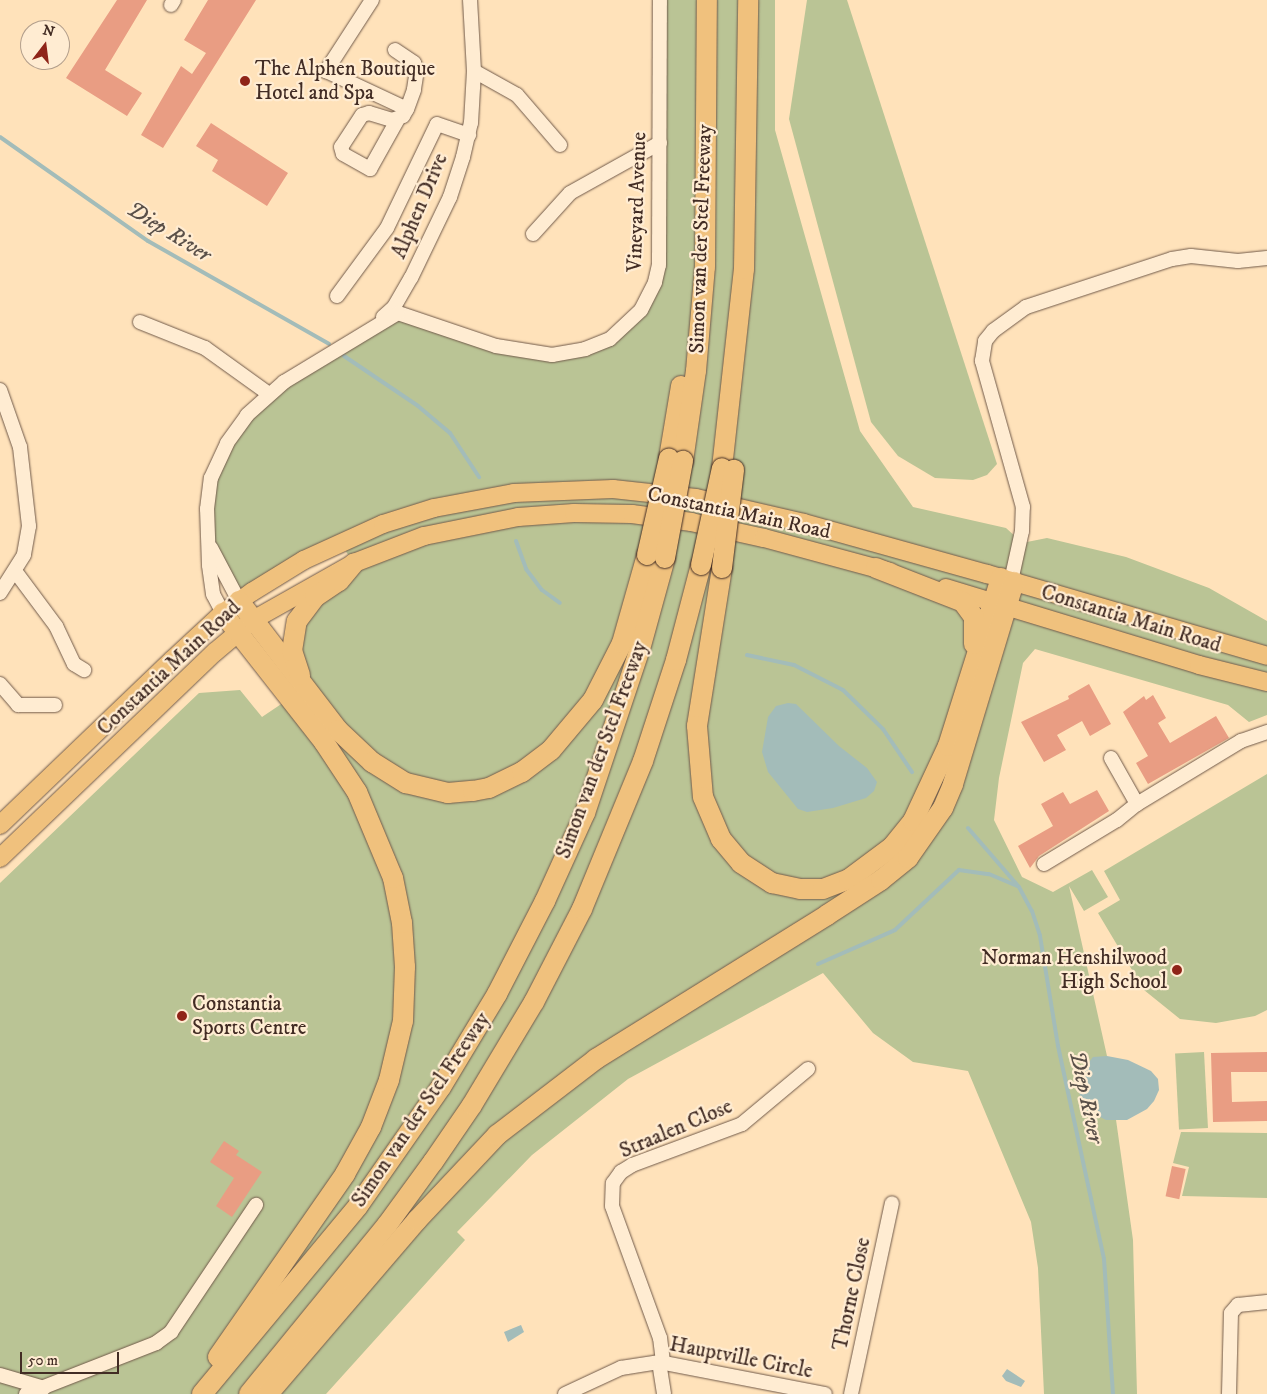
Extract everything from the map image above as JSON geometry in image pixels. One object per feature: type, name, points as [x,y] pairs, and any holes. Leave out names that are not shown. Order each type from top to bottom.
[{"type":"highway","name":"Simon van der Stel Freeway","points":[[202,1394],[358,1206],[408,1137],[481,1022],[545,901],[585,813],[640,649],[656,556],[676,460],[696,227],[705,178],[707,0]]},
{"type":"highway","name":"Simon van der Stel Freeway","points":[[249,1394],[421,1178],[472,1105],[534,1002],[582,909],[643,761],[676,660],[728,469],[746,196],[748,0]]},
{"type":"highway","points":[[728,469],[722,568],[701,688],[697,758],[703,797],[721,839],[741,863],[755,874],[782,885],[823,889],[849,879],[870,866],[892,847],[926,798],[1009,580]]},
{"type":"highway","points":[[239,601],[338,730],[372,762],[406,783],[448,793],[489,788],[522,772],[551,750],[594,700],[622,643],[656,556]]},
{"type":"highway","points":[[306,688],[293,656],[295,626],[310,603],[339,581],[354,563]]},
{"type":"highway","points":[[876,568],[957,598],[971,611],[975,636],[964,695]]},
{"type":"highway","points":[[268,1394],[417,1220],[497,1135],[596,1059],[835,910],[881,880],[908,858],[943,808],[953,784],[1001,603]]},
{"type":"highway","points":[[192,1394],[345,1174],[371,1127],[389,1080],[402,1021],[405,966],[402,922],[393,878],[377,834],[357,792],[324,742],[223,613]]},
{"type":"main road","name":"Constantia Main Road","points":[[0,825],[223,613],[239,601],[304,560],[383,524],[476,499],[571,489],[632,490],[696,498],[804,523],[1009,580],[1267,656]]},
{"type":"main road","name":"Constantia Main Road","points":[[0,858],[238,632],[253,620],[354,563],[424,536],[518,517],[574,513],[632,514],[691,522],[876,568],[1001,603],[1199,665],[1267,682]]},
{"type":"street","points":[[372,0],[326,71],[402,114]]},
{"type":"street","name":"Alphen Drive","points":[[401,308],[411,278],[450,197],[469,136],[474,71],[470,0]]},
{"type":"street","name":"Vineyard Avenue","points":[[401,308],[418,320],[496,346],[537,355],[585,349],[623,330],[648,299],[659,265],[660,0]]},
{"type":"street","points":[[395,50],[414,63],[417,70],[414,90],[402,114],[370,169],[343,154],[341,147],[362,115],[369,113],[402,114]]},
{"type":"street","points":[[474,71],[517,95],[535,111],[560,144]]},
{"type":"street","points":[[337,296],[387,228],[437,124],[469,136]]},
{"type":"street","points":[[533,234],[570,193],[660,143]]},
{"type":"street","points":[[1009,580],[1022,531],[1023,507],[982,361],[985,341],[993,331],[1026,307],[1172,259],[1191,256],[1238,261],[1267,258]]},
{"type":"street","points":[[223,613],[213,594],[208,543],[208,498],[217,461],[235,430],[269,394],[303,368],[368,330],[401,308]]},
{"type":"street","points":[[140,322],[205,348],[269,394]]},
{"type":"street","points":[[0,390],[20,447],[28,506],[28,540],[15,570],[0,593]]},
{"type":"street","points":[[208,543],[239,601]]},
{"type":"street","points":[[15,570],[56,626],[74,664],[84,670]]},
{"type":"street","points":[[0,684],[18,706],[55,705]]},
{"type":"street","points":[[1044,864],[1117,820],[1136,804],[1241,741],[1267,732]]},
{"type":"street","points":[[1111,758],[1136,804]]},
{"type":"street","name":"Straalen Close","points":[[664,1394],[660,1338],[612,1206],[613,1183],[621,1172],[632,1165],[742,1124],[808,1069]]},
{"type":"street","name":"Thorne Close","points":[[851,1394],[892,1203]]},
{"type":"street","points":[[26,1394],[156,1344],[172,1332],[256,1205]]},
{"type":"street","points":[[1229,1394],[1228,1323],[1231,1313],[1238,1305],[1267,1302]]},
{"type":"street","name":"Hauptville Circle","points":[[565,1394],[621,1368],[661,1362],[826,1394]]},
{"type":"street","points":[[0,1375],[44,1388]]},
{"type":"green space","points":[[660,0],[775,0],[775,130],[860,431],[913,507],[1006,528],[1017,538],[1027,542],[1047,538],[1126,557],[1209,588],[1267,621],[1267,715],[1249,722],[1228,705],[1035,649],[1023,663],[999,778],[994,820],[1022,877],[1053,892],[1092,870],[1108,897],[1084,911],[1069,886],[1107,1056],[1133,1240],[1137,1394],[1044,1394],[1038,1268],[1031,1222],[968,1071],[913,1062],[873,1033],[823,973],[628,1079],[532,1155],[457,1232],[465,1240],[326,1394],[0,1394],[0,883],[199,693],[240,690],[262,717],[305,688],[293,638],[354,563],[340,543],[239,601],[208,543],[211,478],[269,394],[398,313],[537,355],[610,339],[655,282]]},
{"type":"green space","points":[[807,0],[847,0],[997,464],[987,475],[973,480],[935,478],[898,456],[871,422],[789,119]]},
{"type":"green space","points":[[1267,774],[1267,1010],[1255,1016],[1216,1023],[1180,1019],[1144,990],[1098,913],[1120,900],[1104,871]]},
{"type":"green space","points":[[1204,1052],[1208,1128],[1179,1129],[1175,1054]]},
{"type":"green space","points":[[1181,1132],[1267,1133],[1267,1198],[1182,1196],[1189,1167],[1173,1163]]},
{"type":"water","points":[[788,703],[796,704],[839,746],[867,768],[877,782],[874,791],[866,798],[833,808],[807,812],[798,809],[768,772],[762,752],[768,717],[776,706]]},
{"type":"water","points":[[1107,1056],[1128,1060],[1151,1071],[1158,1079],[1159,1090],[1154,1101],[1147,1109],[1127,1120],[1106,1120],[1084,1109],[1079,1092],[1083,1070],[1093,1057]]},
{"type":"water","points":[[521,1325],[524,1332],[508,1342],[504,1332]]},
{"type":"water","points":[[1007,1369],[1025,1381],[1021,1387],[1006,1381],[1002,1376]]},
{"type":"building","points":[[117,0],[147,0],[105,70],[142,93],[127,116],[66,78]]},
{"type":"building","points":[[208,0],[256,0],[163,148],[141,135],[181,66],[192,74],[206,53],[184,40]]},
{"type":"building","points":[[211,123],[288,173],[267,206],[212,171],[218,160],[196,146]]},
{"type":"building","points":[[1089,684],[1111,724],[1090,736],[1082,721],[1057,735],[1066,750],[1044,762],[1021,722],[1069,699],[1068,696]]},
{"type":"building","points":[[1153,695],[1166,718],[1158,723],[1170,743],[1216,716],[1229,738],[1148,784],[1136,763],[1148,756],[1123,712],[1144,696],[1146,700]]},
{"type":"building","points":[[1097,790],[1109,811],[1039,856],[1030,868],[1018,846],[1053,826],[1041,804],[1063,792],[1070,804]]},
{"type":"building","points":[[1267,1052],[1267,1072],[1231,1072],[1232,1102],[1267,1101],[1267,1121],[1213,1122],[1211,1053]]},
{"type":"building","points":[[224,1141],[239,1151],[236,1155],[262,1172],[232,1217],[216,1206],[234,1178],[210,1162]]},
{"type":"building","points":[[1172,1166],[1186,1169],[1179,1199],[1166,1196]]},
{"type":"waterway","name":"Diep River","points":[[0,137],[148,241],[329,344]]},
{"type":"waterway","name":"Diep River","points":[[344,356],[418,406],[450,433],[479,477]]},
{"type":"waterway","name":"Diep River","points":[[516,541],[526,569],[542,590],[560,603]]},
{"type":"waterway","name":"Diep River","points":[[747,655],[794,665],[843,690],[883,729],[912,772]]},
{"type":"waterway","name":"Diep River","points":[[968,828],[1019,887],[1032,911],[1040,936],[1058,1046],[1104,1259],[1113,1394]]},
{"type":"waterway","points":[[818,964],[895,930],[959,870],[989,874],[1017,886]]},
{"type":"place","name":"The Alphen Boutique Hotel and Spa","points":[[245,81]]},
{"type":"place","name":"Norman Henshilwood High School","points":[[1177,970]]},
{"type":"place","name":"Constantia Sports Centre","points":[[182,1016]]}]
